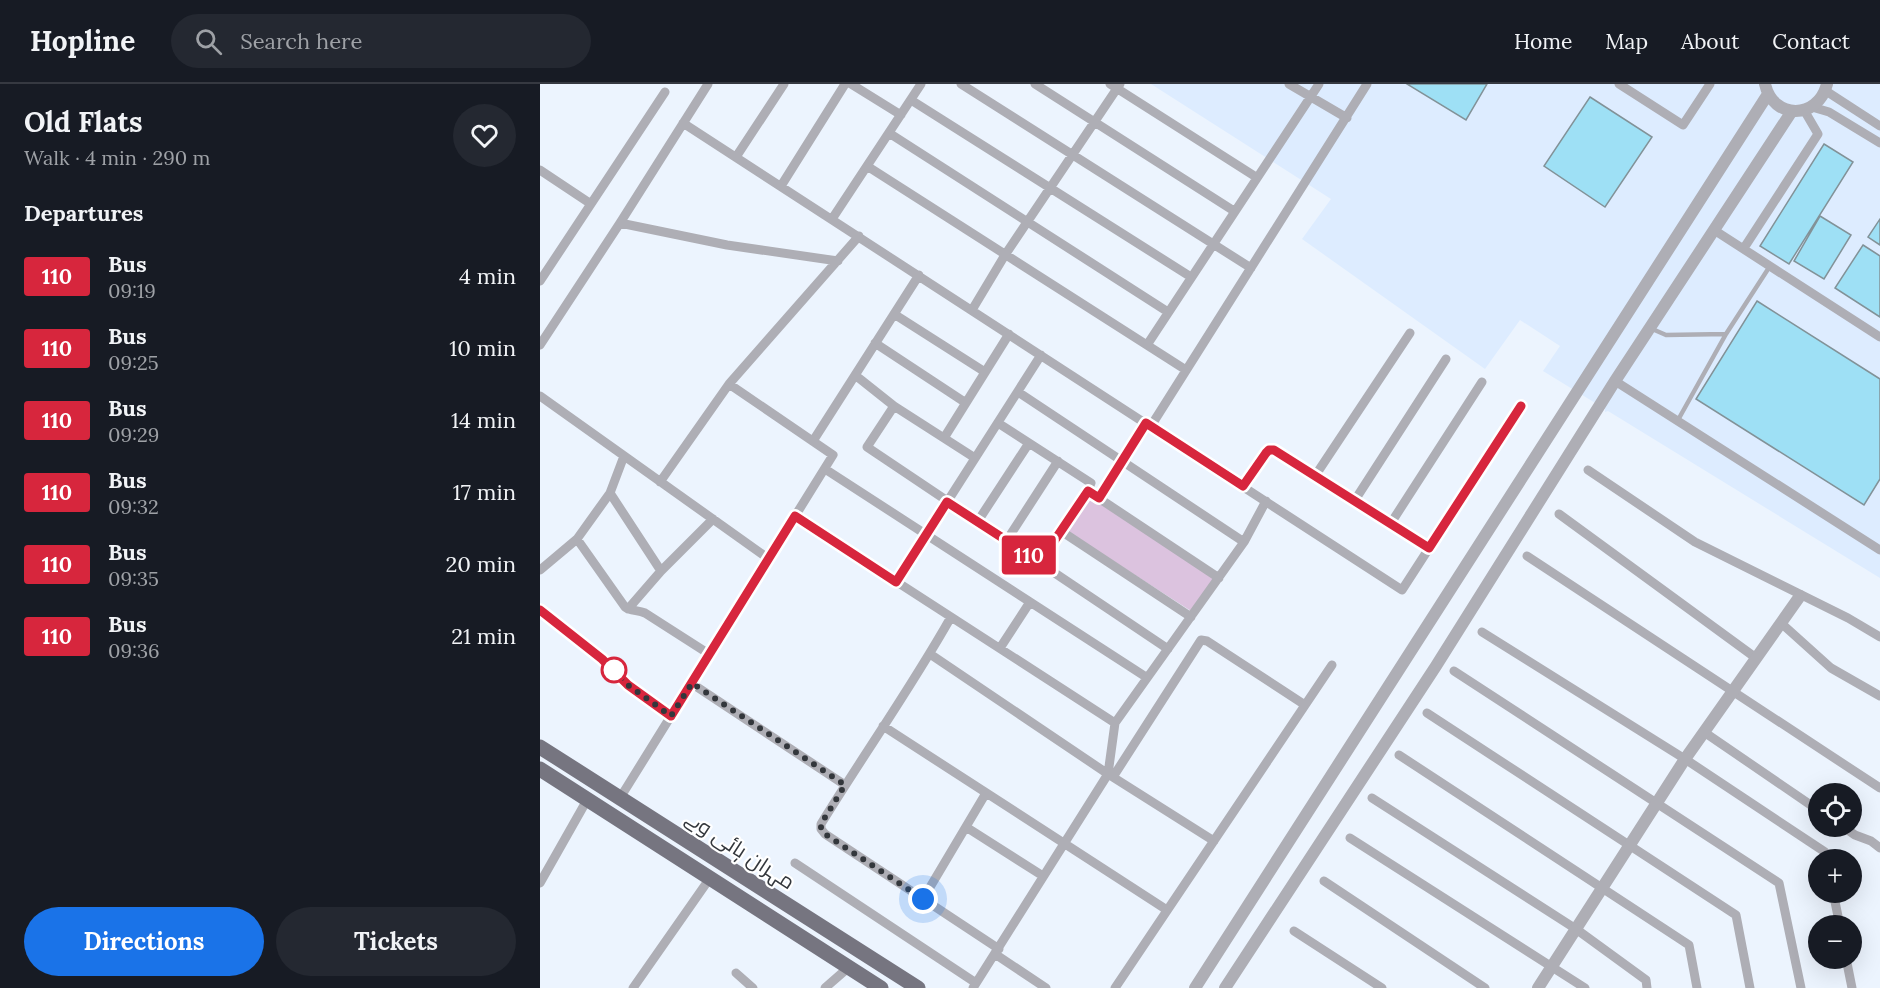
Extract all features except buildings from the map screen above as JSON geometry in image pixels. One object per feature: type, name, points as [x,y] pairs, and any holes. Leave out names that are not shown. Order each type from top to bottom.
[{"type":"main road","name":"مہران ہائی وے","points":[[540,747],[918,988]]},
{"type":"main road","name":"مہران ہائی وے","points":[[540,769],[881,988]]},
{"type":"street","points":[[540,345],[708,84]]},
{"type":"street","points":[[736,157],[784,84]]},
{"type":"street","points":[[781,186],[845,84]]},
{"type":"street","points":[[851,84],[901,115]]},
{"type":"street","points":[[832,219],[921,84]]},
{"type":"street","points":[[961,84],[1251,268]]},
{"type":"street","points":[[1035,84],[1234,210]]},
{"type":"street","points":[[1289,84],[1347,118]]},
{"type":"street","points":[[1147,345],[1318,84]]},
{"type":"street","points":[[1099,498],[1186,370],[1367,84]]},
{"type":"street","points":[[1619,84],[1683,125],[1710,84]]},
{"type":"street","points":[[972,310],[1005,255],[1094,122],[1116,85],[1256,177]]},
{"type":"street","points":[[1225,988],[1442,657],[1615,381],[1714,230],[1803,109],[1818,103],[1827,88],[1880,126]]},
{"type":"street","points":[[1195,988],[1766,89],[1780,107],[1829,112],[1880,144]]},
{"type":"street","points":[[540,280],[665,92]]},
{"type":"street","points":[[911,100],[1191,277]]},
{"type":"street","points":[[1744,248],[1818,134],[1803,109]]},
{"type":"street","points":[[683,123],[1402,590],[1521,406]]},
{"type":"street","points":[[890,133],[1168,312]]},
{"type":"street","points":[[867,166],[1186,370]]},
{"type":"street","points":[[540,170],[591,204]]},
{"type":"street","points":[[620,223],[727,245],[838,261]]},
{"type":"street","points":[[1714,230],[1880,337]]},
{"type":"street","points":[[660,482],[729,384],[859,236]]},
{"type":"street","points":[[813,441],[919,275]]},
{"type":"street","points":[[894,314],[985,372]]},
{"type":"street","points":[[1315,476],[1410,333]]},
{"type":"street","points":[[944,438],[1009,334]]},
{"type":"street","points":[[875,343],[966,403]]},
{"type":"street","points":[[896,582],[1041,355]]},
{"type":"street","points":[[1355,500],[1446,359]]},
{"type":"street","points":[[855,375],[894,406],[975,458]]},
{"type":"street","points":[[1615,381],[1880,549]]},
{"type":"street","points":[[1391,523],[1482,382]]},
{"type":"street","points":[[620,798],[833,454],[729,384]]},
{"type":"street","points":[[1018,392],[1244,542]]},
{"type":"street","points":[[540,396],[769,559]]},
{"type":"street","points":[[894,406],[867,447],[1168,650]]},
{"type":"street","points":[[998,423],[1091,483],[1088,491],[1040,562]]},
{"type":"street","points":[[978,521],[1029,443]]},
{"type":"street","points":[[1243,486],[1269,450],[1274,450],[1429,548]]},
{"type":"street","points":[[540,570],[577,539],[610,493],[624,456]]},
{"type":"street","points":[[1007,540],[1058,461]]},
{"type":"street","points":[[825,468],[1146,677]]},
{"type":"street","points":[[1588,470],[1695,542],[1848,618],[1880,637]]},
{"type":"street","points":[[1088,491],[1219,578]]},
{"type":"street","points":[[610,493],[661,571]]},
{"type":"street","points":[[1110,775],[1115,723],[1244,542],[1266,501]]},
{"type":"street","points":[[1559,514],[1756,658]]},
{"type":"street","points":[[795,516],[1115,723]]},
{"type":"street","points":[[628,609],[661,571],[713,519]]},
{"type":"street","points":[[1061,531],[1191,617]]},
{"type":"street","points":[[577,539],[624,607],[645,613],[710,654]]},
{"type":"street","points":[[1527,556],[1880,788]]},
{"type":"street","points":[[1538,988],[1685,759],[1800,596]]},
{"type":"street","points":[[1000,648],[1030,602]]},
{"type":"street","points":[[540,610],[602,659],[628,685],[671,716]]},
{"type":"street","points":[[951,617],[930,654],[821,824],[821,829],[1046,988]]},
{"type":"street","points":[[1781,623],[1831,668],[1880,696]]},
{"type":"street","points":[[1482,632],[1685,759],[1820,849]]},
{"type":"street","points":[[795,863],[975,986],[1043,876],[1201,640],[1207,641],[1305,705]]},
{"type":"street","points":[[930,654],[1110,775],[1214,841]]},
{"type":"street","points":[[1114,988],[1332,665]]},
{"type":"street","points":[[1454,671],[1779,883],[1801,988]]},
{"type":"street","points":[[692,683],[845,785]]},
{"type":"street","points":[[1427,713],[1736,915],[1750,988]]},
{"type":"street","points":[[883,726],[1167,910]]},
{"type":"street","points":[[1704,732],[1808,803]]},
{"type":"street","points":[[1399,755],[1689,945],[1697,988]]},
{"type":"street","points":[[923,899],[986,793]]},
{"type":"street","points":[[1372,798],[1576,929],[1646,980],[1647,988]]},
{"type":"street","points":[[540,883],[588,800]]},
{"type":"street","points":[[966,827],[1043,876]]},
{"type":"street","points":[[1860,837],[1880,848]]},
{"type":"street","points":[[1350,838],[1584,988]]},
{"type":"street","points":[[633,988],[710,878]]},
{"type":"street","points":[[1324,881],[1485,988]]},
{"type":"street","points":[[1294,931],[1381,988]]},
{"type":"street","points":[[825,988],[849,967]]},
{"type":"street","points":[[1848,969],[1852,988]]},
{"type":"street","points":[[736,973],[753,988]]},
{"type":"lane","points":[[1678,420],[1726,334],[1770,266]]},
{"type":"lane","points":[[1650,328],[1666,335],[1726,334]]},
{"type":"shaded area","points":[[1151,84],[1880,84],[1880,578],[1608,411],[1605,412],[1605,409],[1543,371],[1560,346],[1520,320],[1485,369],[1302,239],[1331,199]]},
{"type":"shaded area","points":[[1088,493],[1214,579],[1191,611],[1065,530]]},
{"type":"bus line","name":"110","points":[[540,610],[602,659],[628,685],[671,716],[795,516],[896,582],[947,502],[1040,562],[1088,491],[1099,498],[1146,423],[1243,486],[1266,453],[1274,450],[1429,548],[1521,406]]},
{"type":"route","points":[[614,670],[628,685],[671,716],[692,683],[845,785],[821,824],[821,829],[825,834],[923,899]]}]
